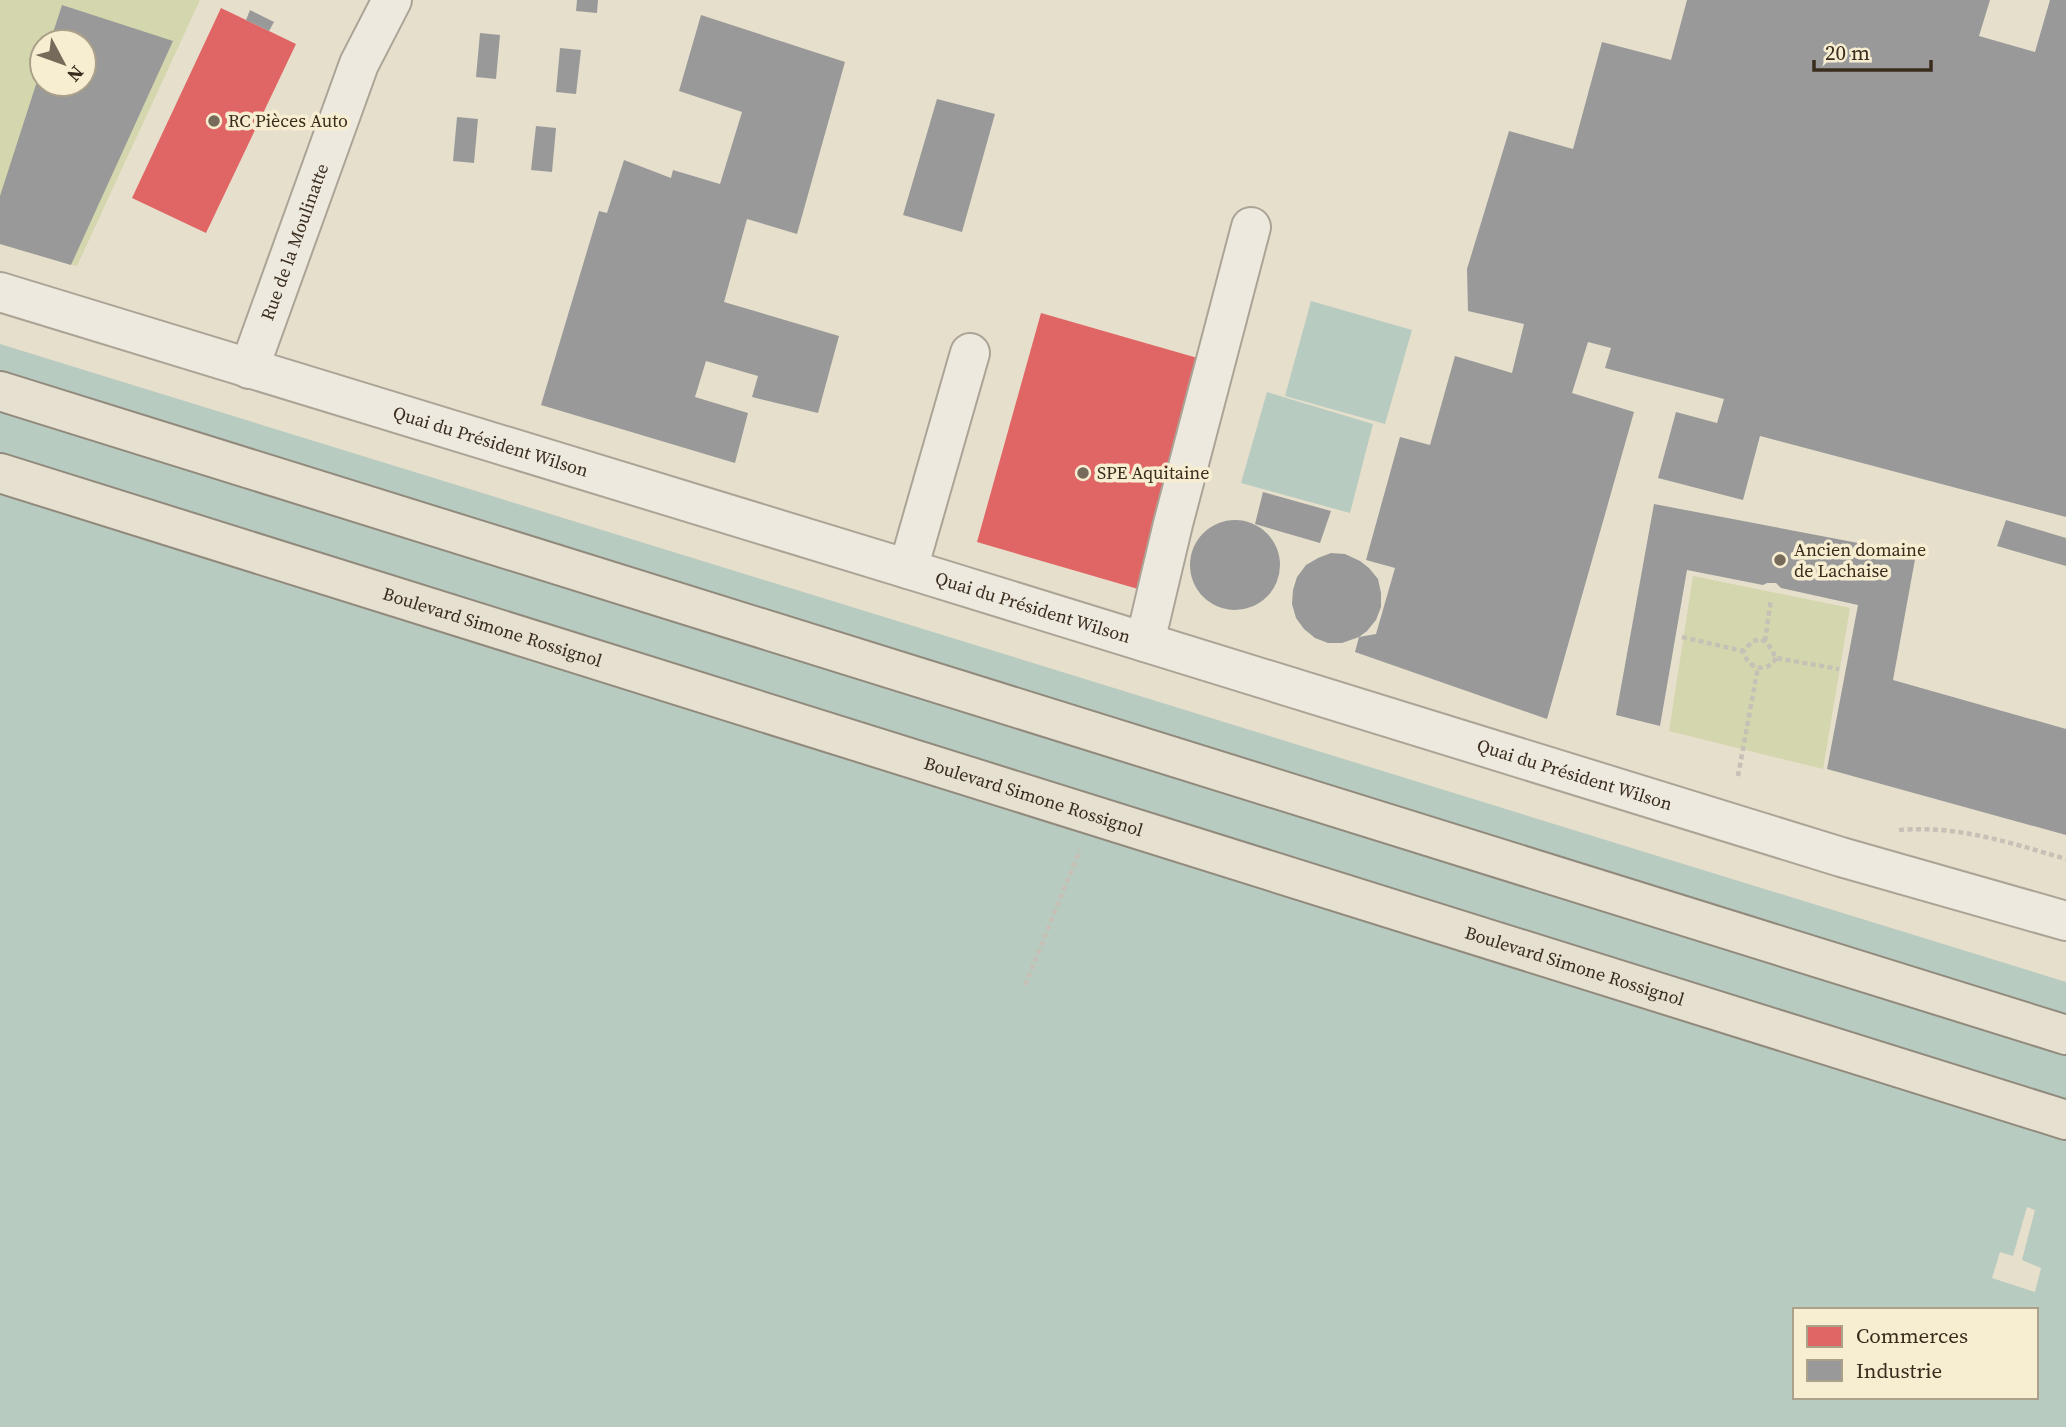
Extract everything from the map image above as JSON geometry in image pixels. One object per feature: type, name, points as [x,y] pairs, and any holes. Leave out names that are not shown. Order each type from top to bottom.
[{"type":"main road","points":[[0,391],[2066,1035]]},
{"type":"main road","name":"Boulevard Simone Rossignol","points":[[0,473],[2066,1120]]},
{"type":"street","name":"Rue de la Moulinatte","points":[[249,369],[359,64],[392,0]]},
{"type":"street","points":[[1145,642],[1251,227]]},
{"type":"street","name":"Quai du Président Wilson","points":[[0,292],[1841,857],[2066,921]]},
{"type":"street","points":[[908,569],[970,353]]},
{"type":"path","points":[[1765,641],[1771,599]]},
{"type":"path","points":[[1682,637],[1743,651]]},
{"type":"path","points":[[1761,639],[1774,651],[1776,657],[1772,665],[1758,667],[1745,659],[1743,651],[1752,641],[1761,639]]},
{"type":"path","points":[[1776,657],[1839,669]]},
{"type":"path","points":[[1738,776],[1758,667]]},
{"type":"path","points":[[1026,985],[1093,815]]},
{"type":"path","points":[[1893,831],[1927,828],[1956,830],[2066,859]]},
{"type":"green space","points":[[0,0],[200,0],[77,266],[0,244]]},
{"type":"green space","points":[[1693,576],[1850,608],[1823,769],[1669,731]]},
{"type":"shaded area","points":[[1311,301],[1412,330],[1385,424],[1285,396]]},
{"type":"shaded area","points":[[0,344],[2066,982],[2066,1427],[0,1427]]},
{"type":"shaded area","points":[[1267,392],[1373,424],[1350,513],[1241,483]]},
{"type":"pier","points":[[2027,1207],[2035,1210],[2022,1260],[2041,1268],[2035,1292],[1992,1278],[2000,1252],[2013,1256]]},
{"type":"building: Commerces","name":"RC Pièces Auto","points":[[221,8],[296,44],[206,233],[132,198]]},
{"type":"building: Commerces","name":"SPE Aquitaine","points":[[1041,313],[1201,359],[1138,589],[977,542]]},
{"type":"building: Industrie","points":[[577,0],[598,0],[597,13],[576,11]]},
{"type":"building: Industrie","points":[[1687,0],[1990,0],[1979,36],[2035,52],[2050,0],[2066,0],[2066,517],[1760,436],[1743,500],[1658,478],[1676,412],[1717,423],[1724,399],[1605,368],[1611,348],[1588,342],[1572,393],[1634,412],[1547,719],[1355,652],[1359,637],[1376,634],[1395,568],[1366,560],[1400,437],[1430,445],[1455,356],[1512,373],[1524,324],[1468,311],[1467,269],[1509,131],[1573,149],[1602,42],[1671,60]]},
{"type":"building: Industrie","points":[[62,5],[173,41],[71,265],[0,244],[0,196],[32,98],[98,98],[98,28],[55,28]]},
{"type":"building: Industrie","points":[[250,10],[274,22],[269,31],[246,20]]},
{"type":"building: Industrie","points":[[701,15],[845,62],[797,234],[747,219],[724,302],[839,336],[818,413],[752,397],[758,376],[706,361],[695,397],[748,413],[735,463],[541,405],[599,211],[607,213],[624,160],[671,178],[673,170],[720,184],[742,112],[679,91]]},
{"type":"building: Industrie","points":[[480,33],[500,35],[496,79],[476,77]]},
{"type":"building: Industrie","points":[[560,48],[581,50],[576,94],[556,92]]},
{"type":"building: Industrie","points":[[937,99],[995,114],[962,232],[903,215]]},
{"type":"building: Industrie","points":[[457,117],[478,119],[474,163],[453,161]]},
{"type":"building: Industrie","points":[[536,126],[556,128],[552,172],[531,170]]},
{"type":"building: Industrie","points":[[1263,492],[1331,511],[1320,543],[1255,524]]},
{"type":"building: Industrie","points":[[1654,504],[1916,554],[1893,680],[2066,729],[2066,835],[1827,769],[1858,605],[1781,588],[1776,583],[1763,585],[1687,570],[1660,726],[1616,715]]},
{"type":"building: Industrie","points":[[1235,520],[1252,524],[1267,533],[1276,548],[1280,565],[1276,582],[1267,597],[1252,606],[1235,610],[1218,606],[1203,597],[1194,582],[1190,565],[1194,548],[1203,533],[1218,524]]},
{"type":"building: Industrie","points":[[2006,520],[2066,538],[2066,566],[1997,546]]},
{"type":"building: Industrie","points":[[1331,553],[1345,554],[1360,561],[1378,579],[1381,607],[1376,620],[1359,637],[1342,643],[1328,643],[1315,638],[1304,629],[1296,618],[1292,604],[1297,577],[1306,565]]},
{"type":"place","name":"RC Pièces Auto","points":[[214,121]]},
{"type":"place","name":"SPE Aquitaine","points":[[1083,473]]},
{"type":"place","name":"Ancien domaine de Lachaise","points":[[1780,560]]}]
